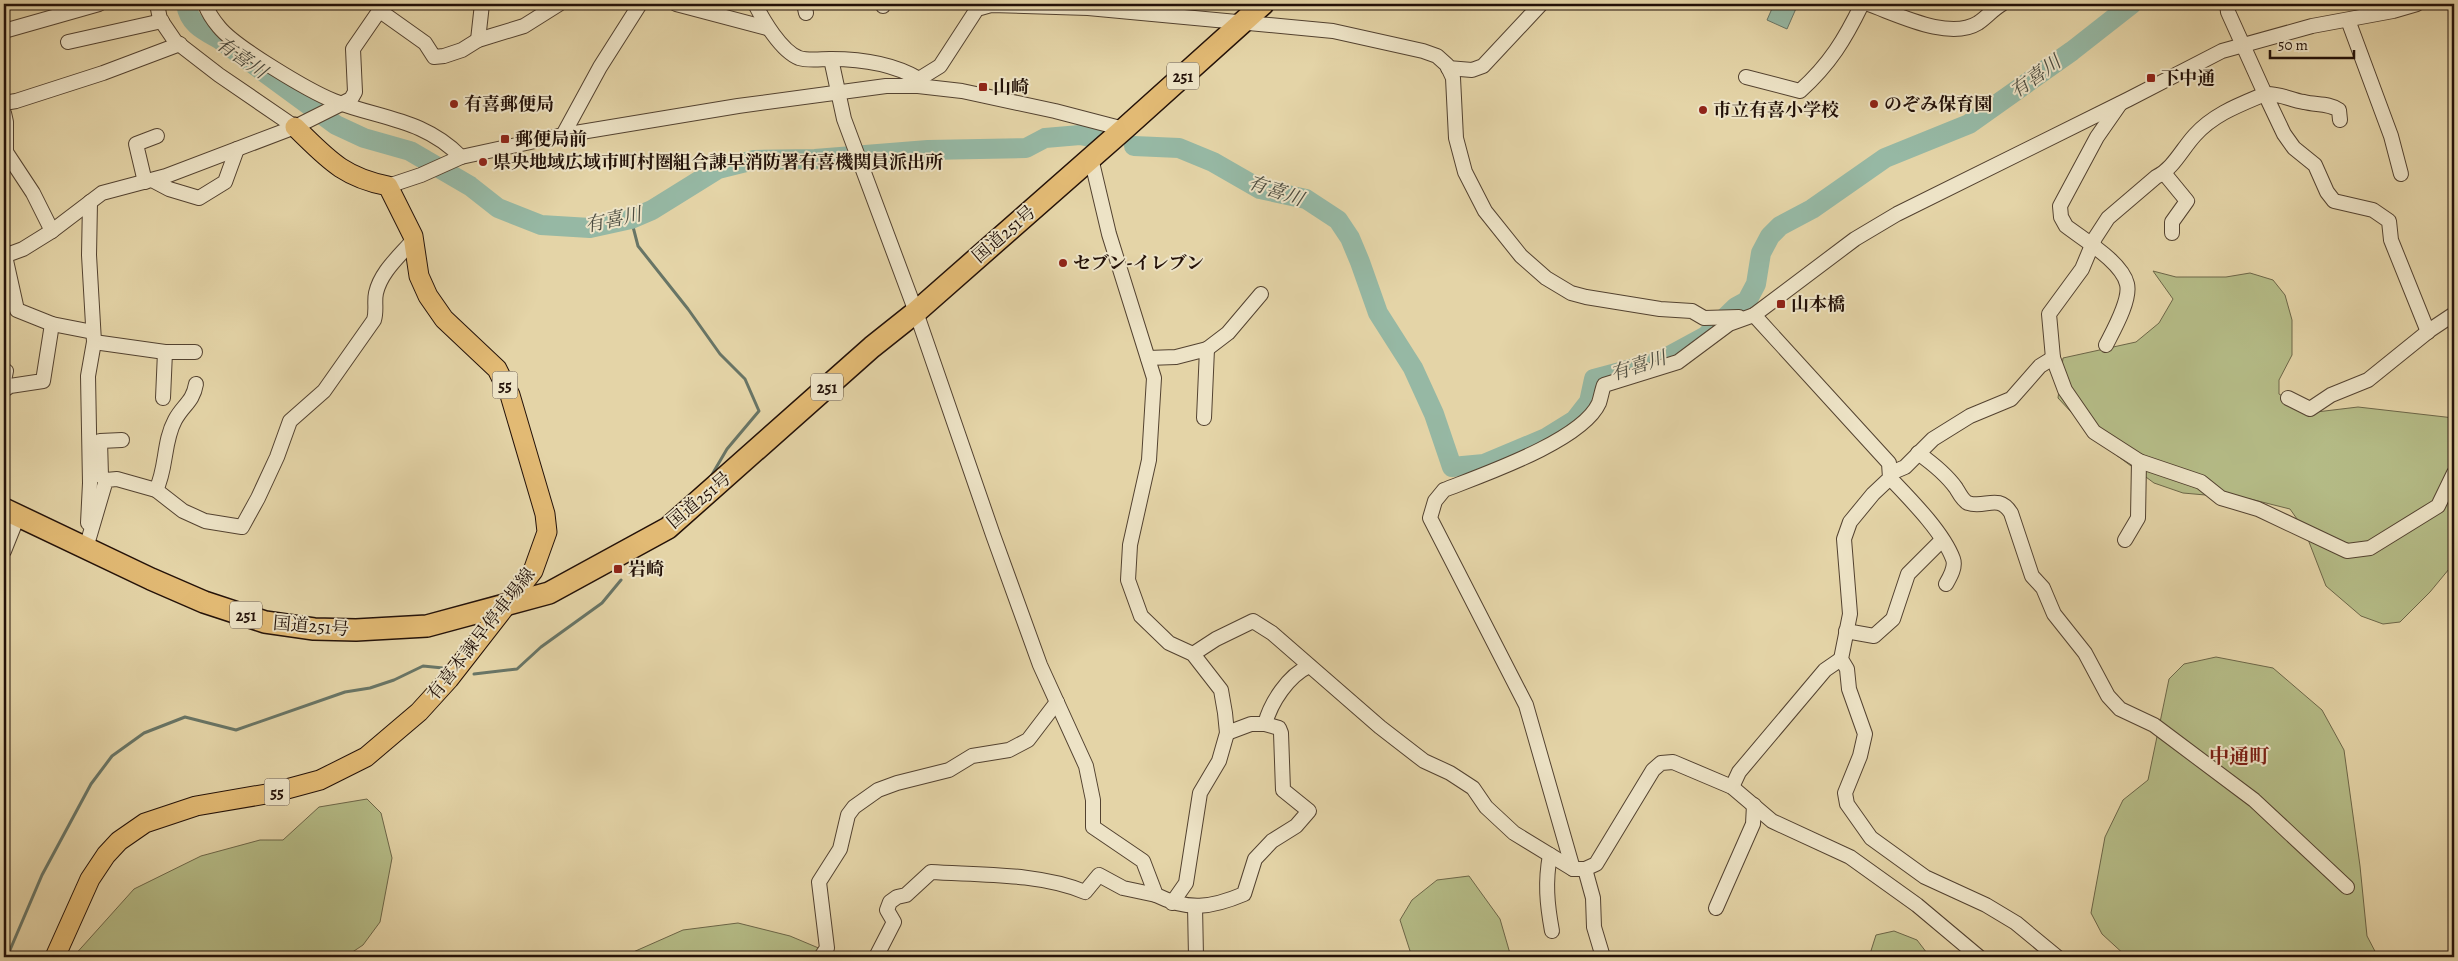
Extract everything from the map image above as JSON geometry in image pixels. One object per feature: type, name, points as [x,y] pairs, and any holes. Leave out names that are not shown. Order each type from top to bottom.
[{"type":"highway","name":"国道251号","points":[[11,512],[88,539],[204,602],[265,622],[314,629],[356,630],[427,626],[549,593],[668,528],[872,347],[916,312],[1124,129],[1263,4]]},
{"type":"main road","points":[[295,128],[337,167],[354,177],[388,186]]},
{"type":"main road","name":"有喜本諫早停車場線","points":[[55,957],[90,879],[106,855],[119,841],[145,823],[196,806],[272,793],[320,780],[366,757],[419,712],[449,679],[533,571],[547,532],[544,514],[510,395],[497,369],[444,319],[428,296],[419,276],[414,239],[388,186]]},
{"type":"street","points":[[4,31],[99,4]]},
{"type":"street","points":[[157,4],[162,21],[180,44],[219,75],[295,128]]},
{"type":"street","points":[[205,4],[219,28],[248,50],[313,91],[341,106],[423,128],[449,145],[455,160]]},
{"type":"street","points":[[478,40],[482,4]]},
{"type":"street","points":[[195,352],[165,352],[93,337],[16,310],[4,256],[23,249],[52,232],[102,193],[149,181],[295,128],[352,99],[355,92],[353,49],[382,6],[425,43],[434,57],[462,50],[478,40],[524,26],[559,4]]},
{"type":"street","points":[[563,135],[600,67],[640,4]]},
{"type":"street","points":[[676,4],[768,28]]},
{"type":"street","points":[[755,4],[768,28],[799,58],[857,59],[889,66],[919,82],[1055,111],[1124,129]]},
{"type":"street","points":[[388,186],[421,175],[455,160],[563,135],[738,106],[919,82],[940,66],[977,9],[991,5],[1035,4],[1120,7],[1342,33],[1423,51],[1437,56],[1454,78],[1456,138],[1465,172],[1485,211],[1521,256],[1546,278],[1571,292],[1651,308],[1692,311],[1704,318],[1737,318],[1754,314]]},
{"type":"street","points":[[1448,68],[1472,70],[1483,66],[1541,4]]},
{"type":"street","points":[[1746,77],[1800,91],[1818,75],[1844,42],[1862,4]]},
{"type":"street","points":[[1868,4],[1945,30],[1977,23],[2002,4]]},
{"type":"street","points":[[2227,4],[2228,12],[2265,94],[2284,134],[2294,148],[2314,165],[2327,192],[2334,200],[2373,210],[2389,221],[2391,240],[2428,332]]},
{"type":"street","points":[[1603,957],[1594,927],[1594,898],[1579,869],[1526,705],[1430,518],[1435,501],[1444,490],[1548,446],[1571,432],[1598,404],[1604,385],[1678,362],[1729,324],[1754,314],[1855,239],[1897,214],[2120,104],[2222,50],[2417,4]]},
{"type":"street","points":[[2348,20],[2391,136],[2401,174]]},
{"type":"street","points":[[68,42],[162,21]]},
{"type":"street","points":[[4,103],[76,82],[180,44]]},
{"type":"street","points":[[831,59],[844,118],[916,312],[993,535],[1040,665],[1086,766],[1094,800],[1092,827],[1143,860],[1156,895]]},
{"type":"street","points":[[2340,120],[2339,110],[2333,106],[2302,102],[2276,94],[2265,94],[2216,117],[2195,135],[2164,173],[2156,177],[2108,218],[2092,246],[2082,270],[2049,314],[2053,358],[2065,390],[2094,432],[2139,461],[2201,482],[2221,498],[2258,509],[2347,551],[2370,548],[2438,506],[2454,473]]},
{"type":"street","points":[[2106,345],[2122,316],[2128,285],[2118,267],[2066,226],[2061,217],[2060,206],[2097,137],[2120,104]]},
{"type":"street","points":[[4,113],[6,122],[6,152],[33,193],[52,232]]},
{"type":"street","points":[[157,136],[136,144],[149,181],[199,198],[225,182],[237,149]]},
{"type":"street","points":[[1091,158],[1109,234],[1154,378],[1148,460],[1130,545],[1128,580],[1141,616],[1169,643],[1193,654],[1221,690],[1227,733],[1220,761],[1200,793],[1186,883],[1172,903]]},
{"type":"street","points":[[2164,173],[2187,201],[2172,222],[2172,233]]},
{"type":"street","points":[[88,539],[87,520],[90,482],[88,376],[93,337],[90,202]]},
{"type":"street","points":[[122,440],[100,441],[101,476],[106,480],[117,479],[156,490],[183,511],[205,522],[242,527],[277,457],[290,421],[324,391],[374,320],[377,310],[375,295],[384,272],[414,239]]},
{"type":"street","points":[[1148,358],[1176,357],[1207,349],[1228,333],[1261,294]]},
{"type":"street","points":[[1754,314],[1889,463],[1890,475],[1942,540],[1953,560],[1953,570],[1946,584]]},
{"type":"street","points":[[2288,398],[2310,409],[2331,395],[2368,380],[2428,332],[2454,314]]},
{"type":"street","points":[[4,390],[10,386],[43,381],[52,324]]},
{"type":"street","points":[[1204,418],[1207,349]]},
{"type":"street","points":[[163,398],[165,352]]},
{"type":"street","points":[[2053,358],[2040,366],[2010,399],[1970,416],[1933,439],[1905,467],[1890,475],[1850,522],[1844,539],[1850,614],[1841,659],[1847,669],[1850,689],[1865,734],[1860,756],[1845,794],[1847,804],[1871,838],[1926,878],[1986,905],[2016,922],[2057,957]]},
{"type":"street","points":[[156,490],[162,479],[166,445],[175,419],[194,395],[196,384]]},
{"type":"street","points":[[1918,454],[1931,462],[1952,484],[1965,502],[1971,504],[1997,502],[2006,506],[2011,514],[2032,576],[2043,588],[2054,614],[2085,653],[2108,696],[2120,709],[2154,725],[2254,800],[2347,887]]},
{"type":"street","points":[[2125,540],[2138,518],[2139,461]]},
{"type":"street","points":[[88,539],[106,480]]},
{"type":"street","points":[[4,551],[11,512]]},
{"type":"street","points":[[1846,631],[1874,636],[1886,627],[1894,618],[1908,574],[1942,540]]},
{"type":"street","points":[[1193,654],[1216,639],[1253,621],[1272,633],[1380,727],[1424,761],[1450,773],[1473,788],[1486,807],[1514,833],[1550,855],[1579,869],[1596,864],[1653,770],[1661,763],[1673,762],[1732,787],[1772,821],[1850,857],[1917,905],[1980,957]]},
{"type":"street","points":[[1732,787],[1740,772],[1825,670],[1841,659]]},
{"type":"street","points":[[1265,724],[1270,708],[1298,671],[1309,666]]},
{"type":"street","points":[[821,957],[827,948],[819,882],[840,849],[848,815],[854,807],[878,790],[897,783],[949,770],[972,756],[1009,750],[1028,740],[1057,702]]},
{"type":"street","points":[[876,957],[894,922],[887,910],[890,902],[897,897],[906,895],[931,872],[996,875],[1056,882],[1085,892],[1100,875],[1123,888],[1156,895],[1172,903],[1195,906],[1224,902],[1244,894],[1255,859],[1272,841],[1296,826],[1309,811],[1283,790],[1279,728],[1265,724],[1251,724],[1227,733]]},
{"type":"street","points":[[1716,908],[1753,824],[1754,805]]},
{"type":"street","points":[[1550,855],[1546,880],[1546,901],[1552,931]]},
{"type":"street","points":[[1195,906],[1196,957]]},
{"type":"green space","points":[[2153,271],[2176,277],[2226,277],[2250,273],[2273,280],[2285,295],[2292,320],[2292,355],[2279,380],[2279,394],[2308,413],[2358,407],[2454,418],[2454,563],[2430,592],[2400,622],[2383,624],[2361,616],[2326,586],[2304,529],[2290,509],[2250,499],[2183,493],[2154,483],[2100,443],[2058,398],[2063,358],[2136,342],[2159,323],[2173,299]]},
{"type":"green space","points":[[2216,657],[2273,668],[2322,710],[2344,750],[2360,866],[2367,936],[2378,957],[2127,957],[2102,934],[2091,913],[2105,837],[2123,800],[2148,780],[2169,679],[2184,664]]},
{"type":"green space","points":[[367,799],[381,813],[392,858],[380,922],[363,945],[345,957],[73,957],[134,889],[201,856],[260,840],[283,840],[319,807]]},
{"type":"green space","points":[[1469,876],[1500,919],[1511,957],[1412,957],[1400,920],[1412,900],[1437,880]]},
{"type":"green space","points":[[738,923],[790,936],[840,957],[626,957],[683,930]]},
{"type":"green space","points":[[1894,931],[1917,940],[1930,957],[1869,957],[1876,935]]},
{"type":"shaded area","points":[[1774,4],[1798,4],[1787,29],[1767,20]]},
{"type":"waterway","name":"有喜川","points":[[186,4],[190,17],[198,26],[219,39],[336,125],[364,138],[410,151],[470,186],[498,208],[541,225],[590,228],[631,219],[652,210],[718,169],[754,160],[815,159],[928,150],[1026,148],[1045,138],[1080,135],[1095,138]]},
{"type":"waterway","name":"有喜川","points":[[1134,146],[1179,148],[1213,162],[1260,189],[1306,199],[1338,220],[1350,238],[1378,313],[1413,368],[1434,414],[1452,467],[1484,464],[1546,438],[1575,420],[1589,402],[1594,379],[1658,362],[1706,336],[1736,307],[1747,301],[1756,284],[1761,253],[1770,236],[1780,226],[1812,209],[1885,158],[1969,124],[2072,51],[2132,4]]},
{"type":"waterway","points":[[631,219],[638,246],[688,309],[720,354],[745,379],[759,411],[727,449],[710,478]]},
{"type":"waterway","points":[[474,674],[517,669],[541,647],[602,603],[621,580]]},
{"type":"waterway","points":[[7,957],[42,875],[91,784],[112,756],[144,733],[185,717],[236,730],[345,692],[370,688],[394,680],[423,666],[443,668]]},
{"type":"place","name":"下中通","points":[[2151,78]]},
{"type":"place","name":"山崎","points":[[983,87]]},
{"type":"place","name":"有喜郵便局","points":[[454,104]]},
{"type":"place","name":"のぞみ保育園","points":[[1874,104]]},
{"type":"place","name":"市立有喜小学校","points":[[1703,110]]},
{"type":"place","name":"郵便局前","points":[[505,139]]},
{"type":"place","name":"県央地域広域市町村圏組合諌早消防署有喜機関員派出所","points":[[483,162]]},
{"type":"place","name":"セブン-イレブン","points":[[1063,263]]},
{"type":"place","name":"山本橋","points":[[1781,304]]},
{"type":"place","name":"岩崎","points":[[618,569]]},
{"type":"district","name":"中通町","points":[[2239,756]]}]
